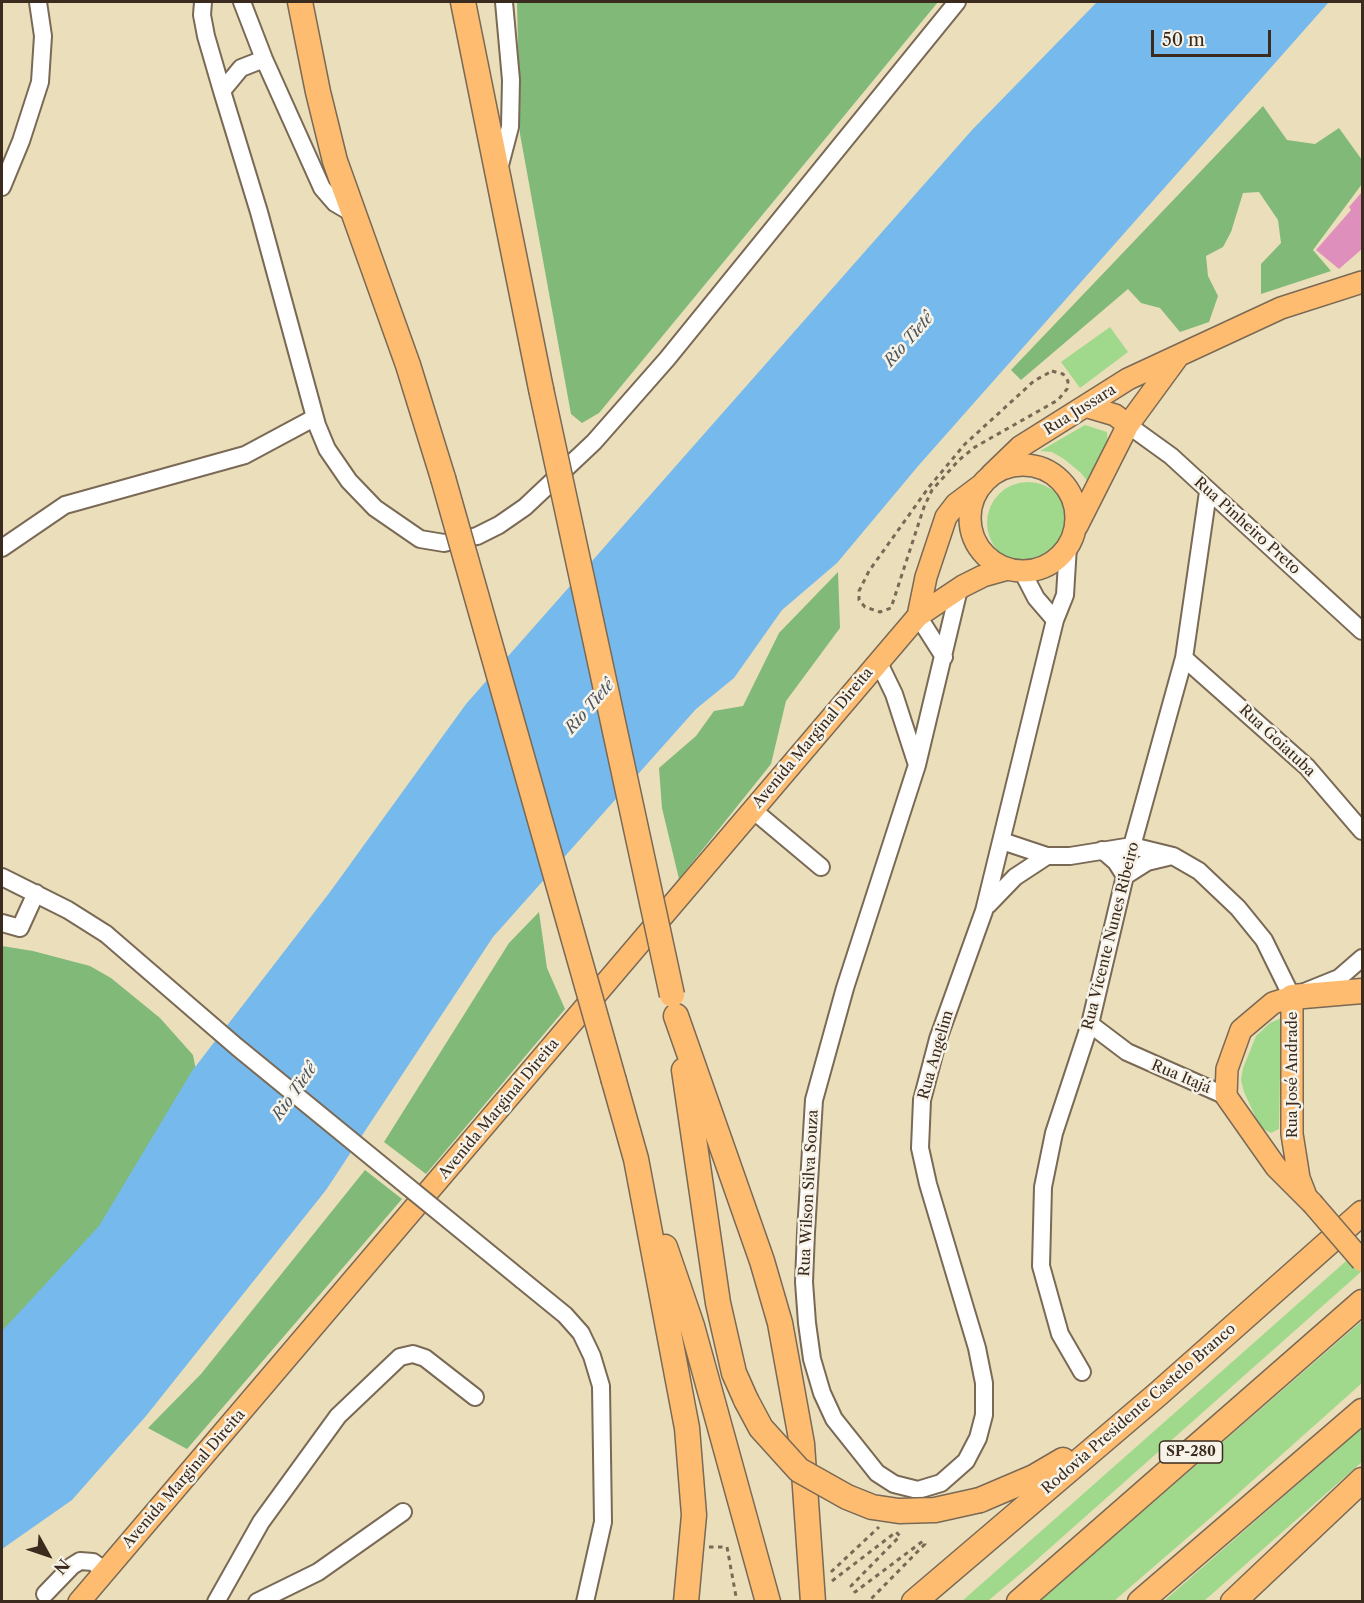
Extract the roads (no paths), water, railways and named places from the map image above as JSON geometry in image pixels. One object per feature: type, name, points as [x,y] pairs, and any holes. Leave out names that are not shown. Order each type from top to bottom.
[{"type":"highway","points":[[300,2],[326,128],[352,213],[408,365],[443,478],[633,1149],[692,1326],[768,1602]]},
{"type":"highway","points":[[463,2],[499,170],[541,389],[674,1006],[718,1302],[734,1373],[746,1400],[761,1428],[799,1470],[847,1497],[872,1507],[898,1511],[935,1510],[980,1500],[1034,1477],[1064,1460],[1158,1394]]},
{"type":"highway","points":[[1292,998],[1362,991]]},
{"type":"highway","points":[[674,1006],[762,1261],[780,1323],[802,1444],[819,1594]]},
{"type":"highway","points":[[633,1149],[691,1460],[694,1515],[686,1602]]},
{"type":"highway","name":"Rodovia Presidente Castelo Branco","points":[[914,1602],[1158,1394],[1362,1214]]},
{"type":"highway","name":"SP-280","points":[[1019,1602],[1362,1302]]},
{"type":"highway","points":[[1140,1602],[1362,1411]]},
{"type":"highway","points":[[1234,1602],[1362,1480]]},
{"type":"highway","points":[[1234,1602],[1362,1497]]},
{"type":"main road","name":"Rua Jussara","points":[[986,480],[1020,447],[1088,407],[1128,379],[1178,358],[1281,308],[1362,282]]},
{"type":"main road","name":"Rua Jussara","points":[[1072,538],[1128,425],[1178,358]]},
{"type":"main road","points":[[1088,407],[1115,415],[1128,425]]},
{"type":"main road","points":[[918,616],[926,577],[946,518],[966,495],[986,480],[1007,467],[1026,465],[1044,468],[1059,478],[1071,493],[1076,510],[1072,538],[1056,560],[1040,568],[1015,570],[992,561],[980,549],[972,534],[970,517],[973,500],[986,480]]},
{"type":"main road","name":"Avenida Marginal Direita","points":[[80,1602],[918,616],[983,576],[1015,570]]},
{"type":"main road","points":[[1226,1096],[1227,1069],[1241,1030],[1273,1003],[1292,998]]},
{"type":"main road","name":"Rua José Andrade","points":[[1292,998],[1292,1134],[1299,1178],[1309,1200]]},
{"type":"main road","name":"Rua Itajá","points":[[1226,1096],[1261,1149],[1362,1260]]},
{"type":"main road","points":[[1261,1149],[1277,1144],[1292,1134]]},
{"type":"street","points":[[2,187],[21,141],[40,82],[43,36],[38,2]]},
{"type":"street","points":[[202,2],[206,36],[259,212],[314,418],[327,449],[349,481],[375,508],[420,539],[444,543],[477,536],[499,525],[525,507],[594,442],[667,359],[957,2]]},
{"type":"street","points":[[242,2],[264,59],[322,188],[336,203],[352,213]]},
{"type":"street","points":[[499,170],[510,128],[511,80],[504,2]]},
{"type":"street","points":[[222,91],[241,68],[264,59]]},
{"type":"street","points":[[2,548],[65,505],[245,455],[314,418]]},
{"type":"street","name":"Rua Pinheiro Preto","points":[[1128,425],[1171,456],[1362,631]]},
{"type":"street","name":"Rua Vicente Nunes Ribeiro","points":[[1083,1372],[1060,1334],[1041,1266],[1040,1233],[1043,1187],[1054,1133],[1090,1024],[1132,846],[1184,658],[1209,492]]},
{"type":"street","name":"Rua Angelim","points":[[877,1473],[894,1484],[918,1490],[940,1483],[966,1461],[978,1438],[984,1414],[984,1383],[977,1348],[928,1184],[920,1148],[919,1124],[924,1090],[938,1039],[984,911],[1055,620],[1065,595],[1072,538]]},
{"type":"street","points":[[1015,570],[1055,620]]},
{"type":"street","name":"Rua Wilson Silva Souza","points":[[877,1473],[834,1419],[822,1393],[812,1359],[804,1282],[811,1129],[814,1100],[842,998],[916,765],[959,589]]},
{"type":"street","points":[[918,616],[944,657]]},
{"type":"street","name":"Rua Goiatuba","points":[[1184,658],[1307,767],[1362,831]]},
{"type":"street","points":[[878,661],[894,694],[916,765]]},
{"type":"street","points":[[753,810],[822,867]]},
{"type":"street","name":"Rua José Andrade","points":[[1002,841],[1047,856],[1132,846],[1173,856],[1199,871],[1238,908],[1264,940],[1292,998]]},
{"type":"street","points":[[1102,850],[1116,862],[1125,876],[1147,862],[1173,856]]},
{"type":"street","name":"Rua José Andrade","points":[[984,911],[1015,877],[1047,856]]},
{"type":"street","points":[[2,877],[36,893],[106,934],[246,1055],[565,1315],[580,1333],[592,1356],[601,1386],[603,1522],[585,1602]]},
{"type":"street","points":[[2,923],[20,928],[36,893]]},
{"type":"street","points":[[1292,998],[1339,978],[1362,958]]},
{"type":"street","name":"Rua Itajá","points":[[1090,1024],[1127,1052],[1226,1096]]},
{"type":"street","points":[[216,1602],[261,1522],[338,1416],[400,1357],[413,1354],[425,1358],[475,1396]]},
{"type":"street","points":[[257,1602],[318,1572],[403,1512]]},
{"type":"street","points":[[45,1594],[72,1566],[80,1561],[93,1562],[105,1571]]},
{"type":"water","name":"Rio Tietê","points":[[1097,2],[1329,2],[919,465],[837,563],[782,610],[734,678],[696,709],[493,937],[326,1190],[146,1416],[72,1500],[2,1549],[2,1331],[99,1226],[192,1071],[330,892],[466,704],[972,130]]}]
